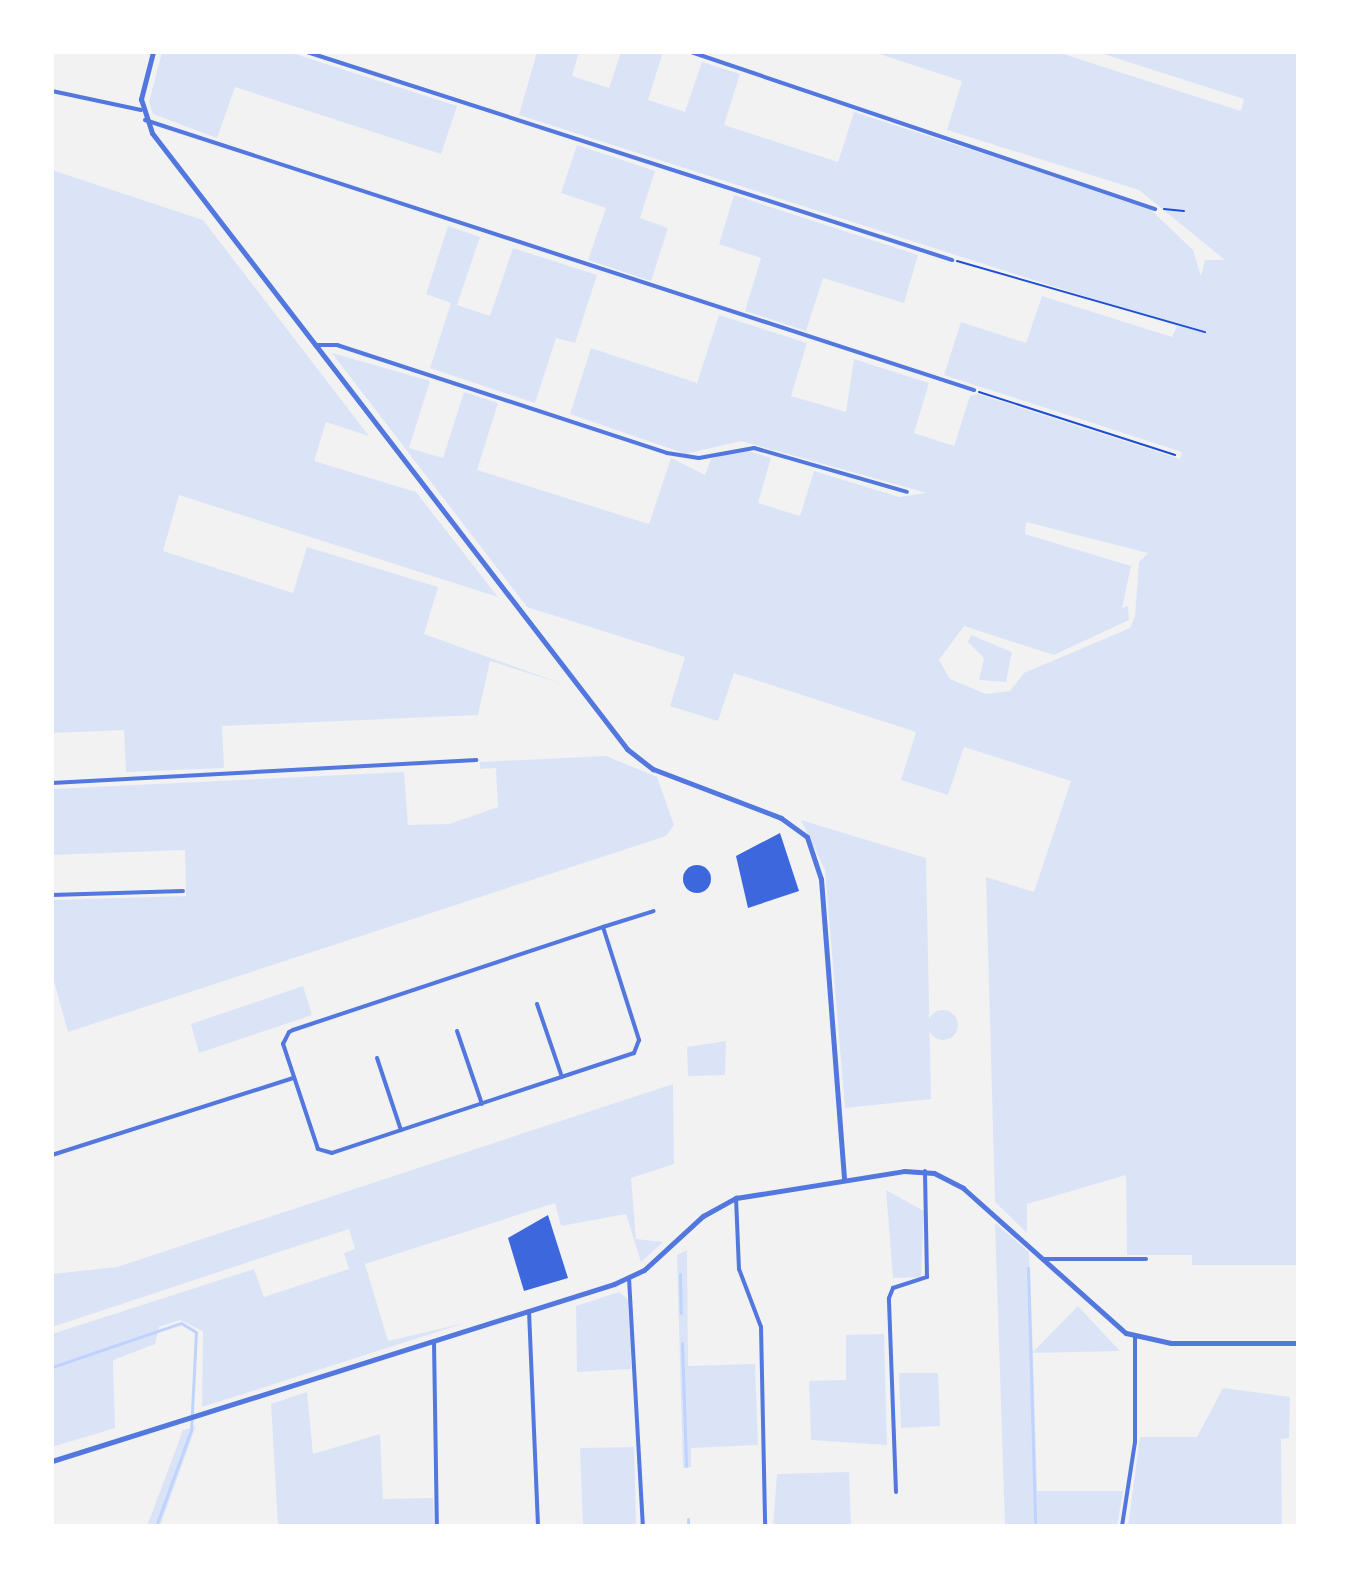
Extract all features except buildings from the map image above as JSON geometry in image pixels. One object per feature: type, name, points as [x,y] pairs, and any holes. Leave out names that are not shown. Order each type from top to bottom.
[{"type":"street","points":[[153,52],[141,110],[145,120],[315,345],[640,762],[781,818],[813,847],[844,1180]]},
{"type":"street","points":[[307,52],[952,260]]},
{"type":"street","points":[[691,52],[1155,209]]},
{"type":"street","points":[[52,91],[141,110]]},
{"type":"street","points":[[145,120],[974,390]]},
{"type":"street","points":[[315,345],[337,345],[667,453],[699,458],[754,448],[907,492]]},
{"type":"street","points":[[52,783],[476,760]]},
{"type":"street","points":[[52,895],[183,891]]},
{"type":"street","points":[[603,927],[639,1044],[631,1054],[401,1130],[322,1152],[283,1044],[293,1030],[603,927],[654,911]]},
{"type":"street","points":[[537,1004],[562,1077]]},
{"type":"street","points":[[457,1031],[482,1104]]},
{"type":"street","points":[[377,1058],[401,1130]]},
{"type":"street","points":[[52,1155],[294,1078]]},
{"type":"street","points":[[896,1492],[889,1298],[893,1288],[927,1277],[925,1171]]},
{"type":"street","points":[[52,1461],[202,1417],[629,1278],[703,1216],[736,1198],[844,1180],[925,1171],[963,1188],[1135,1337],[1298,1343]]},
{"type":"street","points":[[736,1198],[739,1269],[760,1321],[765,1526]]},
{"type":"street","points":[[1044,1259],[1146,1259]]},
{"type":"street","points":[[629,1278],[643,1526]]},
{"type":"street","points":[[529,1311],[538,1526]]},
{"type":"street","points":[[1122,1526],[1135,1442],[1135,1337]]},
{"type":"street","points":[[434,1342],[437,1526]]},
{"type":"path","points":[[1155,209],[1184,211]]},
{"type":"path","points":[[952,260],[1101,308],[1205,332]]},
{"type":"path","points":[[974,390],[1175,455]]},
{"type":"shaded area","points":[[162,52],[289,52],[457,106],[441,154],[235,87],[217,138],[153,114],[149,102]]},
{"type":"shaded area","points":[[537,52],[579,52],[572,76],[609,88],[621,52],[663,52],[648,100],[685,112],[702,62],[740,74],[724,125],[838,162],[854,112],[1148,207],[1193,250],[1201,276],[1205,260],[1225,260],[1139,190],[947,130],[962,81],[873,52],[1057,52],[1241,111],[1244,99],[1097,52],[1298,52],[1298,1265],[1192,1265],[1192,1255],[1127,1255],[1126,1175],[1027,1204],[1027,1233],[995,1202],[986,877],[1034,892],[1071,781],[964,747],[948,795],[901,780],[916,732],[734,673],[718,721],[670,706],[685,657],[527,607],[332,353],[430,381],[409,448],[443,458],[464,392],[498,403],[477,470],[649,524],[671,458],[705,475],[711,459],[724,455],[746,450],[771,458],[758,503],[800,516],[814,471],[899,497],[927,493],[741,441],[686,454],[570,414],[591,348],[697,383],[719,315],[807,343],[791,396],[846,412],[854,359],[929,383],[914,433],[954,446],[970,396],[978,394],[1180,459],[1182,452],[944,375],[961,322],[1026,343],[1042,296],[1172,337],[1177,326],[519,115]],"holes":[[[1026,522],[1148,553],[1139,562],[1135,616],[1130,628],[1024,673],[1010,691],[986,694],[950,679],[939,660],[964,626],[1054,655],[1129,620],[1128,606],[1122,608],[1131,566],[1025,534]]]},
{"type":"shaded area","points":[[577,145],[655,171],[640,218],[668,228],[651,281],[588,260],[606,208],[561,193]]},
{"type":"shaded area","points":[[52,170],[203,220],[369,436],[326,422],[314,461],[416,492],[498,597],[179,495],[163,551],[293,593],[307,547],[438,587],[424,634],[563,684],[490,661],[478,715],[222,726],[224,768],[126,772],[124,730],[52,733]]},
{"type":"shaded area","points":[[734,195],[918,255],[904,303],[823,278],[806,331],[745,311],[761,258],[719,244]]},
{"type":"shaded area","points":[[448,226],[480,237],[457,305],[490,316],[513,248],[597,275],[575,343],[556,338],[535,403],[430,368],[451,303],[426,294]]},
{"type":"shaded area","points":[[971,635],[1012,652],[1006,682],[979,680],[984,658],[968,642]]},
{"type":"shaded area","points":[[606,756],[657,777],[674,825],[666,836],[68,1032],[52,974],[52,900],[186,896],[185,850],[52,855],[52,789],[404,772],[408,825],[449,824],[498,807],[496,768],[480,769],[480,762]]},
{"type":"shaded area","points":[[801,820],[926,858],[931,1099],[845,1108],[825,870]]},
{"type":"shaded area","points":[[303,986],[312,1015],[199,1053],[191,1024]]},
{"type":"shaded area","points":[[943,1010],[954,1014],[958,1025],[954,1036],[943,1040],[932,1036],[928,1025],[932,1014]]},
{"type":"shaded area","points":[[726,1041],[725,1075],[688,1076],[687,1047]]},
{"type":"shaded area","points":[[673,1084],[674,1164],[631,1178],[636,1239],[663,1242],[641,1262],[626,1214],[561,1226],[555,1203],[365,1264],[388,1341],[465,1323],[202,1407],[203,1331],[180,1320],[159,1327],[155,1344],[113,1360],[115,1428],[52,1447],[52,1334],[254,1269],[264,1297],[349,1269],[344,1253],[355,1249],[349,1229],[52,1327],[52,1274],[117,1267]]},
{"type":"shaded area","points":[[886,1190],[924,1211],[921,1277],[893,1278]]},
{"type":"shaded area","points":[[995,1223],[1029,1252],[1033,1352],[1078,1306],[1120,1351],[1033,1353],[1037,1491],[1123,1491],[1117,1526],[1005,1526]]},
{"type":"shaded area","points":[[687,1250],[688,1366],[755,1364],[758,1445],[691,1448],[691,1467],[683,1468],[677,1255]]},
{"type":"shaded area","points":[[619,1292],[630,1301],[631,1369],[577,1372],[576,1306]]},
{"type":"shaded area","points":[[884,1334],[887,1445],[811,1440],[809,1381],[846,1380],[846,1335]]},
{"type":"shaded area","points":[[899,1373],[938,1373],[940,1426],[901,1428]]},
{"type":"shaded area","points":[[1223,1388],[1290,1397],[1289,1438],[1281,1439],[1282,1526],[1128,1526],[1140,1437],[1197,1437]]},
{"type":"shaded area","points":[[307,1392],[313,1454],[380,1434],[383,1499],[433,1498],[434,1526],[278,1526],[271,1404]]},
{"type":"shaded area","points":[[196,1426],[160,1526],[147,1526],[183,1430]]},
{"type":"shaded area","points":[[634,1447],[636,1526],[583,1526],[580,1448]]},
{"type":"shaded area","points":[[849,1472],[851,1526],[773,1526],[777,1474]]},
{"type":"waterway","points":[[1028,1268],[1035,1526]]},
{"type":"waterway","points":[[680,1274],[681,1313]]},
{"type":"waterway","points":[[52,1367],[181,1323],[196,1332],[191,1430],[156,1526]]},
{"type":"waterway","points":[[682,1343],[686,1466]]},
{"type":"waterway","points":[[688,1519],[688,1526]]}]
